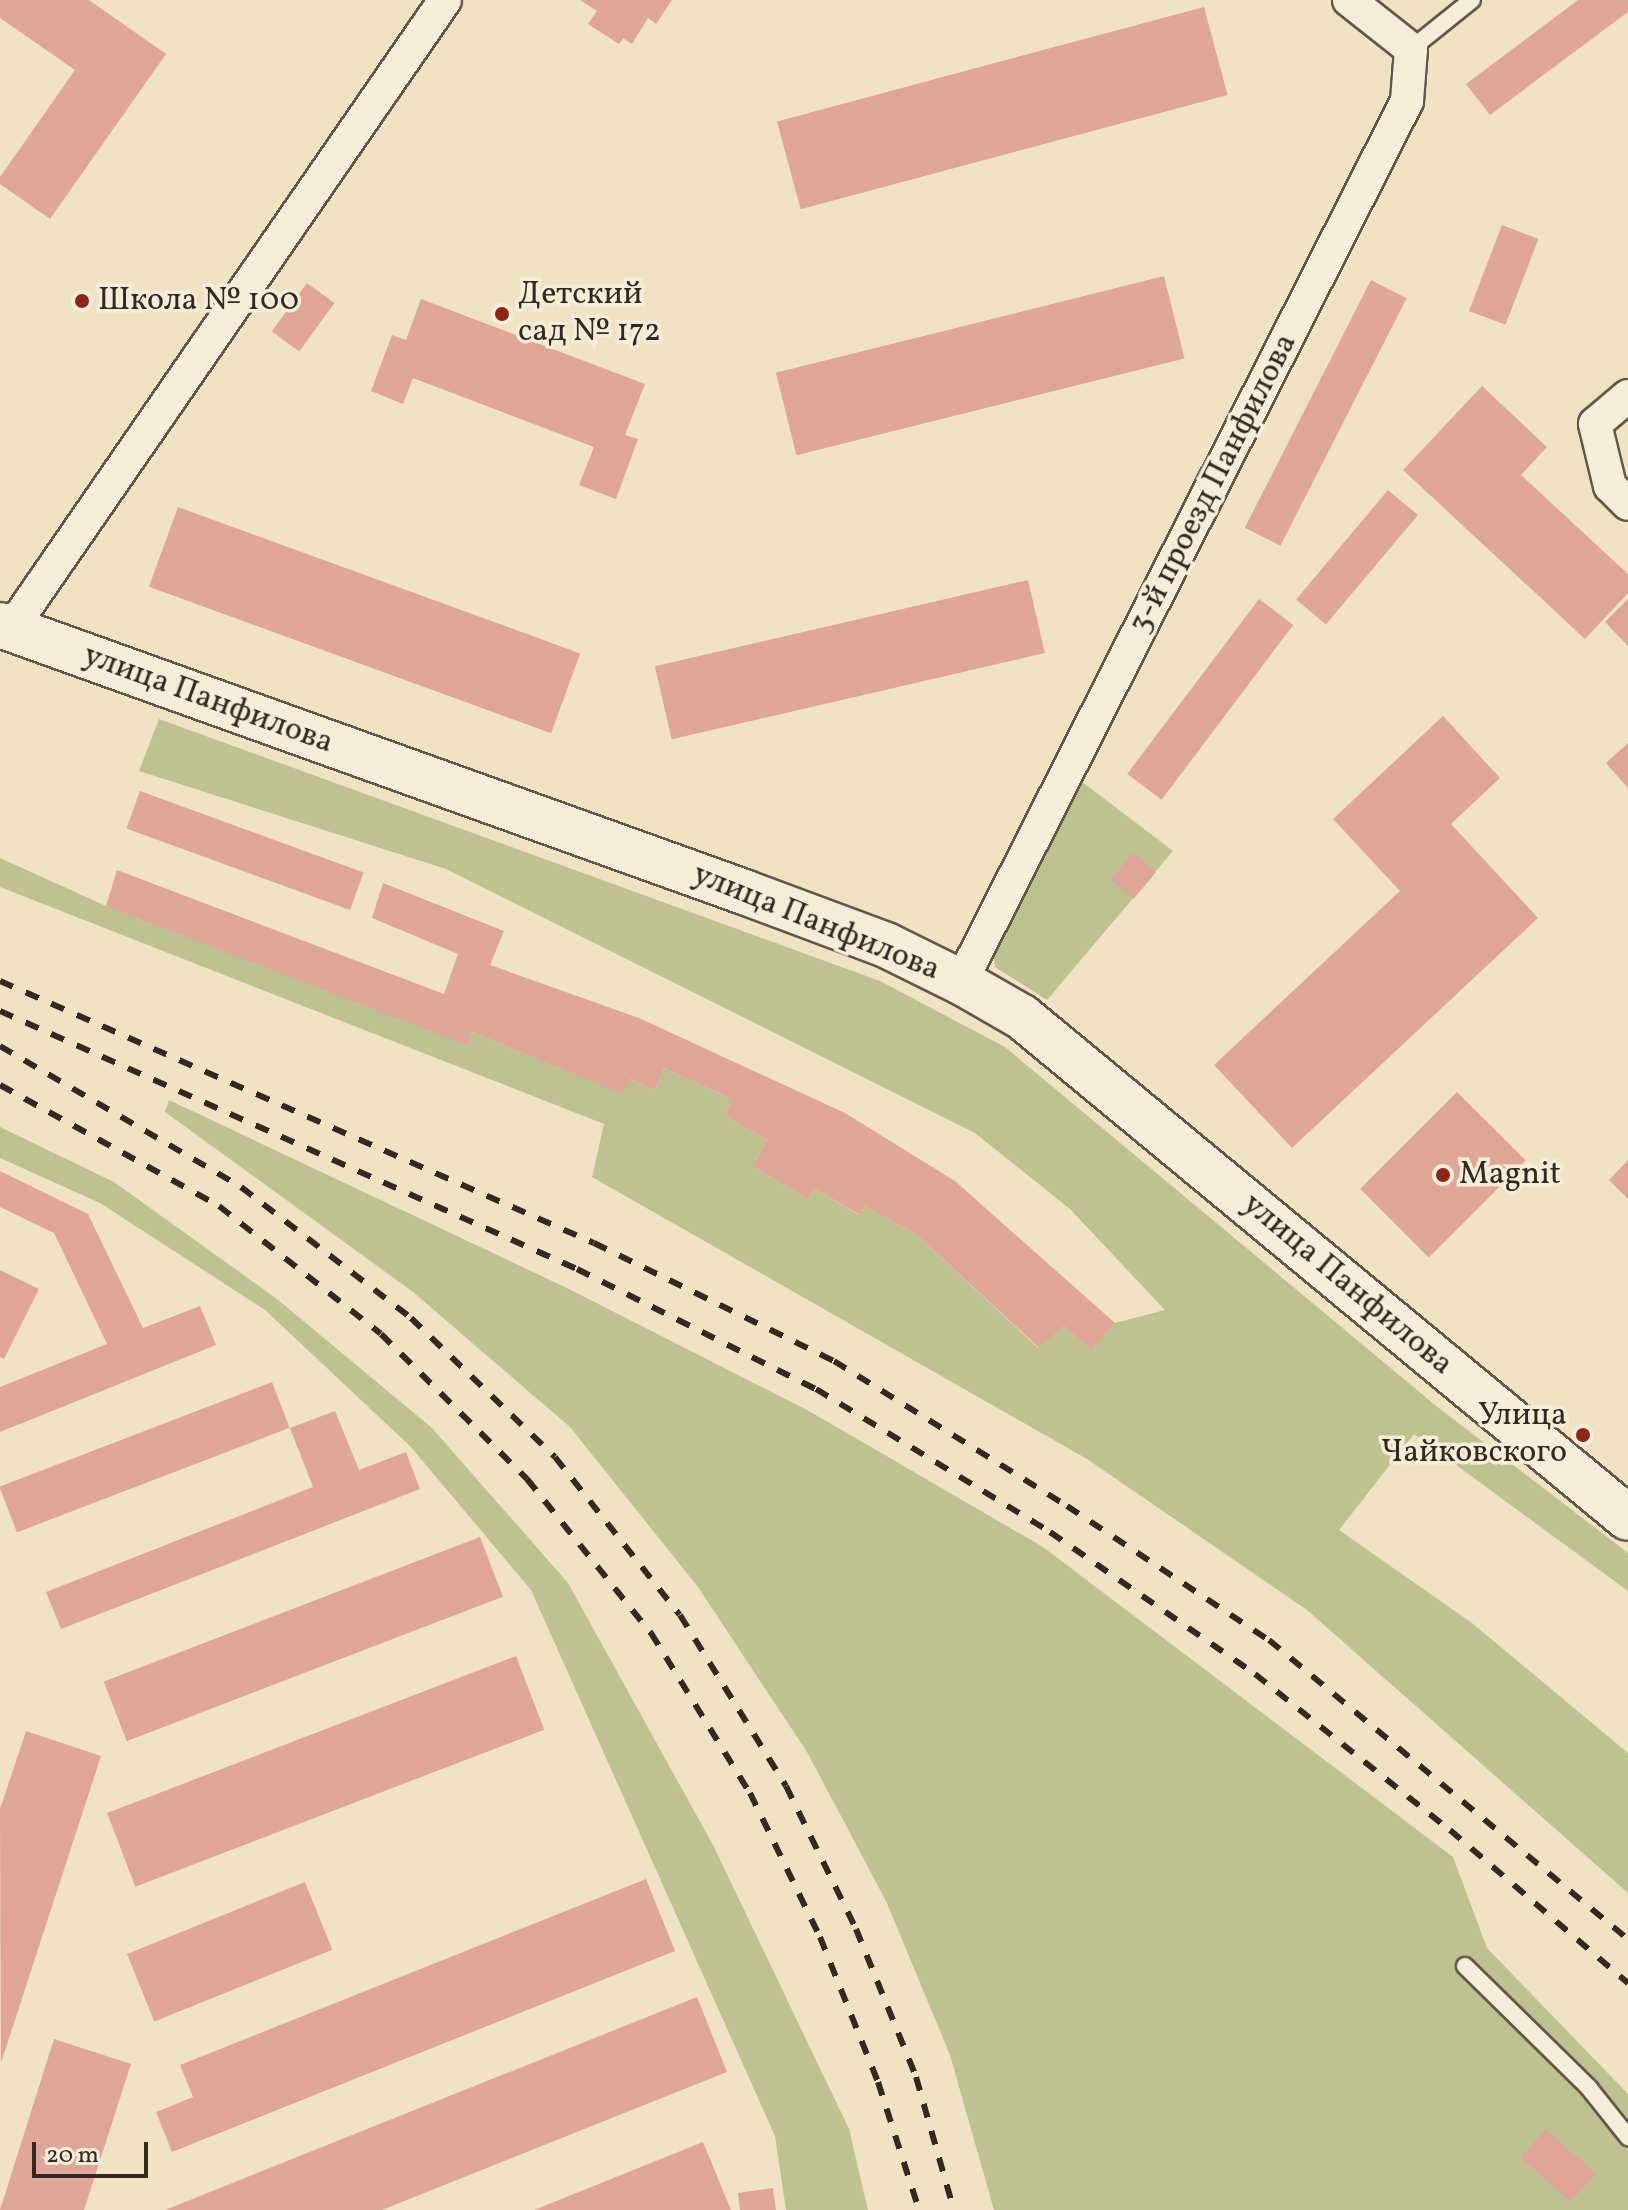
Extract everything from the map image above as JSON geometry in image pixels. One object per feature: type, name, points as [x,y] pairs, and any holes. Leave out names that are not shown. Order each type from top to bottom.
[{"type":"main road","name":"улица Панфилова","points":[[6,627],[758,897],[886,945],[961,982],[1022,1017],[1628,1518]]},
{"type":"street","points":[[6,627],[445,0]]},
{"type":"street","points":[[1349,0],[1411,49]]},
{"type":"street","name":"3-й проезд Панфилова","points":[[961,982],[1407,101],[1411,49]]},
{"type":"street","points":[[1628,396],[1595,424],[1610,486],[1628,504]]},
{"type":"lane","points":[[1411,49],[1472,0]]},
{"type":"lane","points":[[1465,1966],[1589,2088],[1628,2137]]},
{"type":"green space","points":[[159,719],[880,981],[1005,1047],[1435,1405],[1628,1553],[1628,1591],[1414,1434],[1339,1530],[1472,1623],[1628,1753],[1628,1893],[1307,1610],[1087,1459],[592,1177],[604,1124],[0,887],[0,858],[106,906],[467,1044],[472,1032],[622,1093],[630,1079],[655,1090],[664,1068],[732,1099],[725,1116],[767,1140],[753,1166],[807,1199],[815,1189],[859,1215],[864,1206],[916,1234],[1038,1348],[1064,1326],[1091,1348],[1115,1323],[1165,1310],[1070,1209],[975,1133],[446,869],[139,771]]},
{"type":"green space","points":[[1081,781],[1173,851],[1047,1000],[995,967],[992,943]]},
{"type":"green space","points":[[169,1100],[569,1289],[809,1411],[1043,1547],[1453,1857],[1487,1948],[1628,2094],[1628,2210],[994,2210],[950,2055],[886,1901],[807,1752],[698,1587],[570,1427],[413,1292],[165,1112]]},
{"type":"green space","points":[[0,1127],[114,1182],[277,1299],[432,1428],[568,1583],[713,1845],[849,2129],[868,2210],[786,2210],[775,2136],[531,1590],[410,1446],[265,1310],[100,1203],[0,1158]]},
{"type":"building","points":[[0,0],[89,0],[166,54],[50,219],[0,184],[0,177],[75,70],[0,18]]},
{"type":"building","points":[[580,0],[672,0],[656,24],[648,18],[632,44],[623,38],[619,44],[588,24],[597,11]]},
{"type":"building","points":[[1578,0],[1628,0],[1628,12],[1490,115],[1466,84]]},
{"type":"building","points":[[1204,7],[1228,95],[801,209],[777,121]]},
{"type":"building","points":[[1502,225],[1538,239],[1505,325],[1469,311]]},
{"type":"building","points":[[1164,276],[1185,358],[796,455],[776,373]]},
{"type":"building","points":[[1371,280],[1407,298],[1280,546],[1245,528]]},
{"type":"building","points":[[307,283],[335,303],[299,352],[272,332]]},
{"type":"building","points":[[421,299],[645,384],[625,435],[638,439],[616,499],[579,485],[594,447],[413,378],[403,404],[371,391],[392,335],[406,340]]},
{"type":"building","points":[[1482,386],[1547,447],[1521,475],[1628,574],[1628,593],[1585,639],[1403,470]]},
{"type":"building","points":[[1388,490],[1418,515],[1326,625],[1296,600]]},
{"type":"building","points":[[178,507],[580,653],[551,733],[149,587]]},
{"type":"building","points":[[1028,580],[1045,653],[672,739],[655,666]]},
{"type":"building","points":[[1259,599],[1293,625],[1162,800],[1127,774]]},
{"type":"building","points":[[1628,599],[1628,646],[1605,622]]},
{"type":"building","points":[[1443,716],[1500,778],[1451,824],[1538,918],[1292,1148],[1214,1065],[1400,891],[1333,819]]},
{"type":"building","points":[[1628,743],[1628,788],[1606,763]]},
{"type":"building","points":[[140,791],[364,872],[350,910],[126,829]]},
{"type":"building","points":[[1133,853],[1156,872],[1133,899],[1111,880]]},
{"type":"building","points":[[117,870],[444,994],[458,954],[372,918],[383,883],[504,931],[490,965],[639,1018],[845,1113],[955,1181],[1115,1323],[1091,1349],[1064,1326],[1039,1348],[916,1234],[864,1206],[860,1215],[815,1189],[807,1199],[753,1166],[767,1140],[725,1116],[732,1099],[664,1068],[655,1090],[630,1079],[623,1094],[472,1032],[467,1045],[106,906]]},
{"type":"building","name":"Magnit","points":[[1457,1092],[1526,1161],[1429,1257],[1360,1189]]},
{"type":"building","points":[[1628,1160],[1628,1199],[1609,1180]]},
{"type":"building","points":[[0,1171],[88,1214],[143,1328],[200,1306],[216,1345],[0,1432],[0,1387],[107,1344],[54,1233],[0,1207]]},
{"type":"building","points":[[0,1270],[39,1289],[4,1359],[0,1357]]},
{"type":"building","points":[[272,1382],[290,1428],[17,1532],[0,1486]]},
{"type":"building","points":[[335,1411],[359,1470],[406,1452],[420,1489],[61,1629],[46,1592],[313,1487],[290,1428]]},
{"type":"building","points":[[480,1537],[503,1597],[127,1741],[104,1681]]},
{"type":"building","points":[[516,1656],[544,1730],[135,1887],[107,1813]]},
{"type":"building","points":[[26,1731],[101,1756],[1,2063],[0,1809]]},
{"type":"building","points":[[646,1879],[675,1951],[172,2152],[156,2112],[193,2097],[180,2065]]},
{"type":"building","points":[[305,1882],[332,1950],[154,2022],[127,1954]]},
{"type":"building","points":[[697,1997],[727,2072],[382,2210],[165,2210]]},
{"type":"building","points":[[54,2039],[131,2064],[84,2210],[0,2210]]},
{"type":"building","points":[[1546,2129],[1596,2174],[1570,2202],[1521,2157]]},
{"type":"building","points":[[703,2142],[731,2210],[534,2210]]},
{"type":"building","points":[[773,2188],[776,2210],[740,2210],[738,2193]]},
{"type":"railway","points":[[0,981],[594,1243],[834,1361],[1067,1506],[1269,1640],[1628,1939]]},
{"type":"railway","points":[[0,1011],[577,1269],[816,1389],[1050,1532],[1255,1674],[1450,1830],[1628,1983]]},
{"type":"railway","points":[[0,1046],[241,1187],[411,1318],[555,1457],[680,1615],[786,1786],[856,1929],[916,2077],[954,2210]]},
{"type":"railway","points":[[0,1085],[219,1206],[381,1334],[527,1479],[651,1633],[750,1793],[820,1937],[878,2082],[919,2210]]},
{"type":"place","name":"Школа № 100","points":[[82,301]]},
{"type":"place","name":"Детский сад № 172","points":[[502,314]]},
{"type":"place","name":"Magnit","points":[[1443,1175]]},
{"type":"place","name":"Улица Чайковского","points":[[1583,1435]]}]
